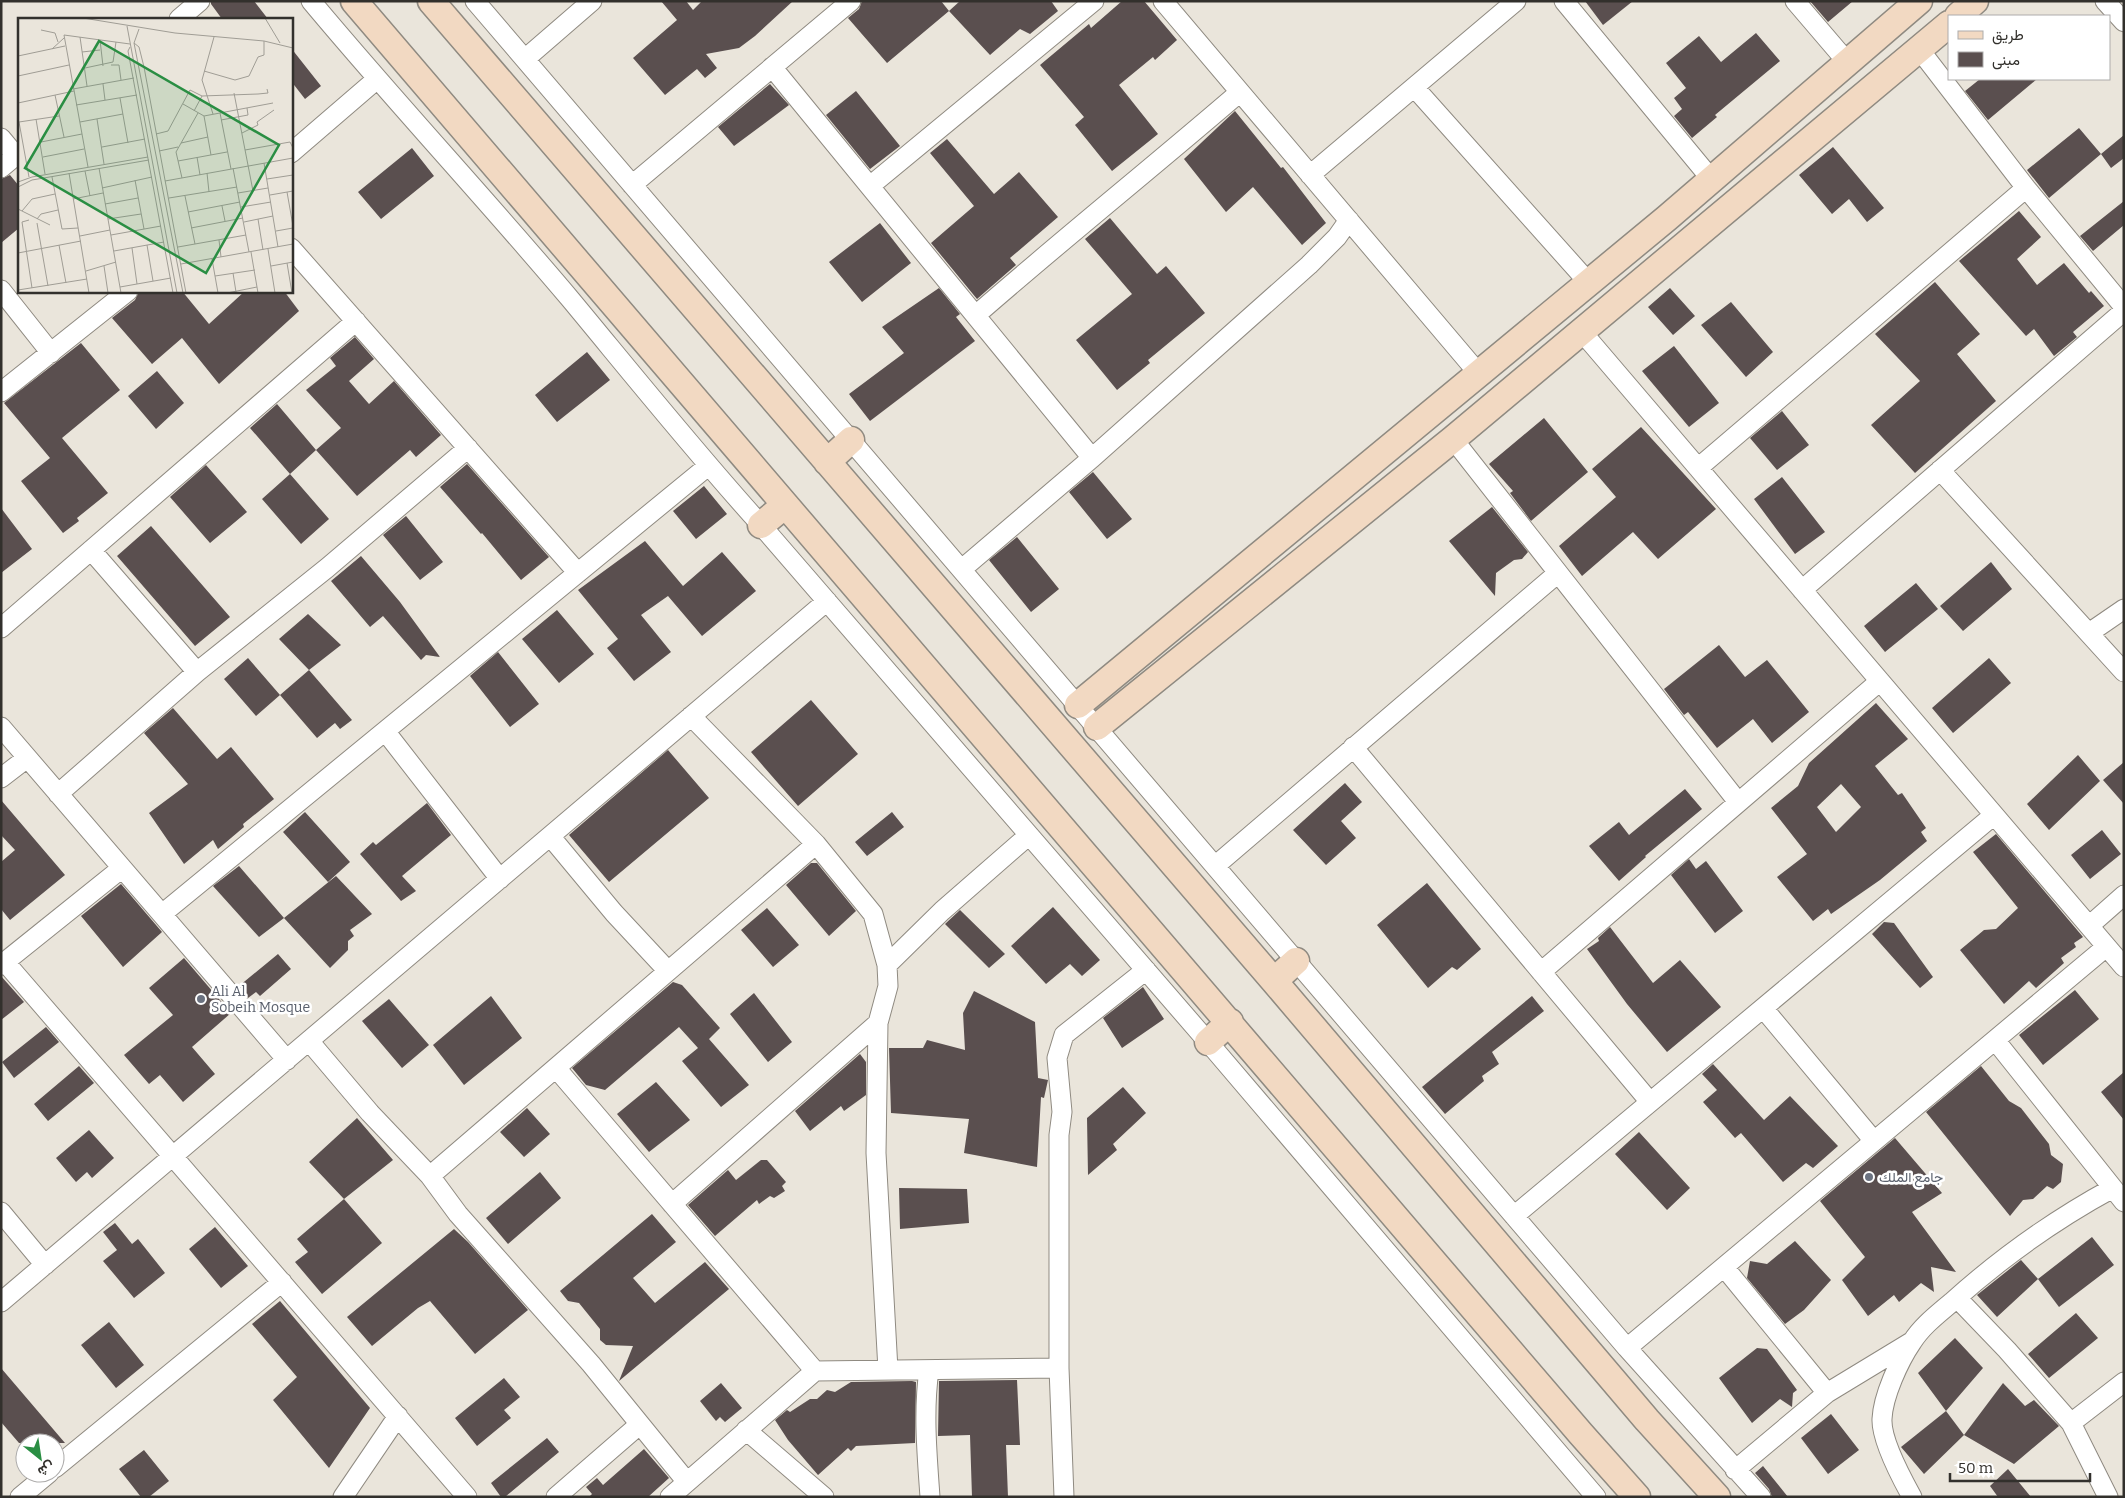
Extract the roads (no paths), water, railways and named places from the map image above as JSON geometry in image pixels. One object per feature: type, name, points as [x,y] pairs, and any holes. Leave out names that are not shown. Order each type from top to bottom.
[{"type":"main road","points":[[354,1],[784,506],[1637,1497]]},
{"type":"main road","points":[[431,1],[1274,981],[1647,1420],[1717,1497]]},
{"type":"main road","points":[[1078,705],[1667,218],[1919,1]]},
{"type":"main road","points":[[1959,15],[1975,1]]},
{"type":"main road","points":[[1097,727],[1453,440],[1948,25]]},
{"type":"main road","points":[[1667,218],[1688,243]]},
{"type":"main road","points":[[827,462],[851,440]]},
{"type":"main road","points":[[762,525],[784,506]]},
{"type":"main road","points":[[1274,981],[1296,961]]},
{"type":"main road","points":[[1208,1042],[1230,1022]]},
{"type":"street","points":[[180,18],[200,1]]},
{"type":"street","points":[[311,1],[571,300],[708,466],[762,525],[1146,970],[1596,1497]]},
{"type":"street","points":[[475,1],[962,568],[1627,1348],[1761,1497]]},
{"type":"street","points":[[525,59],[592,1]]},
{"type":"street","points":[[632,185],[850,1]]},
{"type":"street","points":[[870,186],[1094,1]]},
{"type":"street","points":[[1163,1],[1479,374]]},
{"type":"street","points":[[1310,175],[1516,1]]},
{"type":"street","points":[[1564,1],[1712,180]]},
{"type":"street","points":[[1795,1],[1848,63]]},
{"type":"street","points":[[2105,1],[2124,22]]},
{"type":"street","points":[[1802,590],[2124,309],[2026,188],[1919,49]]},
{"type":"street","points":[[772,68],[1092,458]]},
{"type":"street","points":[[292,152],[377,79]]},
{"type":"street","points":[[1414,87],[1588,283]]},
{"type":"street","points":[[976,315],[1240,92]]},
{"type":"street","points":[[1,138],[17,154],[1,168]]},
{"type":"street","points":[[1698,468],[2026,188]]},
{"type":"street","points":[[962,568],[1092,458],[1309,265],[1337,237],[1349,220]]},
{"type":"street","points":[[292,249],[578,573]]},
{"type":"street","points":[[1,290],[51,353]]},
{"type":"street","points":[[1,392],[127,292]]},
{"type":"street","points":[[1,628],[356,321]]},
{"type":"street","points":[[1582,332],[2124,967]]},
{"type":"street","points":[[1453,440],[1738,802]]},
{"type":"street","points":[[58,794],[197,672],[327,568],[468,448]]},
{"type":"street","points":[[162,914],[708,466]]},
{"type":"street","points":[[1940,470],[2124,672]]},
{"type":"street","points":[[91,550],[197,672]]},
{"type":"street","points":[[1215,866],[1558,572]]},
{"type":"street","points":[[1,1302],[827,601]]},
{"type":"street","points":[[2088,633],[2124,609]]},
{"type":"street","points":[[1541,972],[1880,680]]},
{"type":"street","points":[[691,716],[816,844],[836,866],[873,914],[887,965],[888,986],[878,1023],[876,1153],[888,1370]]},
{"type":"street","points":[[1,728],[287,1060]]},
{"type":"street","points":[[385,731],[500,879]]},
{"type":"street","points":[[1353,748],[1650,1102]]},
{"type":"street","points":[[1,778],[27,758]]},
{"type":"street","points":[[1514,1216],[1994,815]]},
{"type":"street","points":[[887,965],[942,911],[1029,835]]},
{"type":"street","points":[[550,836],[614,913],[668,971]]},
{"type":"street","points":[[430,1176],[816,844]]},
{"type":"street","points":[[122,868],[3,963],[173,1156],[467,1497]]},
{"type":"street","points":[[2089,926],[2124,895]]},
{"type":"street","points":[[1627,1348],[2106,947]]},
{"type":"street","points":[[1064,1497],[1060,1368],[1059,1134],[1062,1112],[1057,1058],[1064,1035],[1146,970]]},
{"type":"street","points":[[1763,1008],[1874,1141]]},
{"type":"street","points":[[672,1204],[878,1023]]},
{"type":"street","points":[[1912,1497],[1892,1457],[1882,1420],[1889,1386],[1911,1342],[1921,1330],[2015,1248],[2079,1206],[2118,1194],[1995,1040]]},
{"type":"street","points":[[309,1041],[370,1113],[430,1176],[458,1214],[591,1364],[687,1482]]},
{"type":"street","points":[[556,1068],[815,1370]]},
{"type":"street","points":[[1,1212],[45,1265]]},
{"type":"street","points":[[1724,1267],[1827,1393]]},
{"type":"street","points":[[65,1460],[282,1282]]},
{"type":"street","points":[[1957,1298],[2007,1350],[2071,1423],[2108,1497]]},
{"type":"street","points":[[1735,1470],[1827,1393],[1911,1342]]},
{"type":"street","points":[[670,1497],[815,1370],[1060,1368]]},
{"type":"street","points":[[929,1370],[925,1392],[926,1450],[930,1497]]},
{"type":"street","points":[[2071,1423],[2124,1382]]},
{"type":"street","points":[[343,1497],[398,1416]]},
{"type":"street","points":[[556,1497],[639,1425]]},
{"type":"street","points":[[746,1430],[824,1497]]},
{"type":"street","points":[[20,1497],[37,1483]]},
{"type":"place","name":"Ali Al Sobeih Mosque","points":[[201,999]]},
{"type":"place","name":"جامع الملك","points":[[1869,1177]]}]
